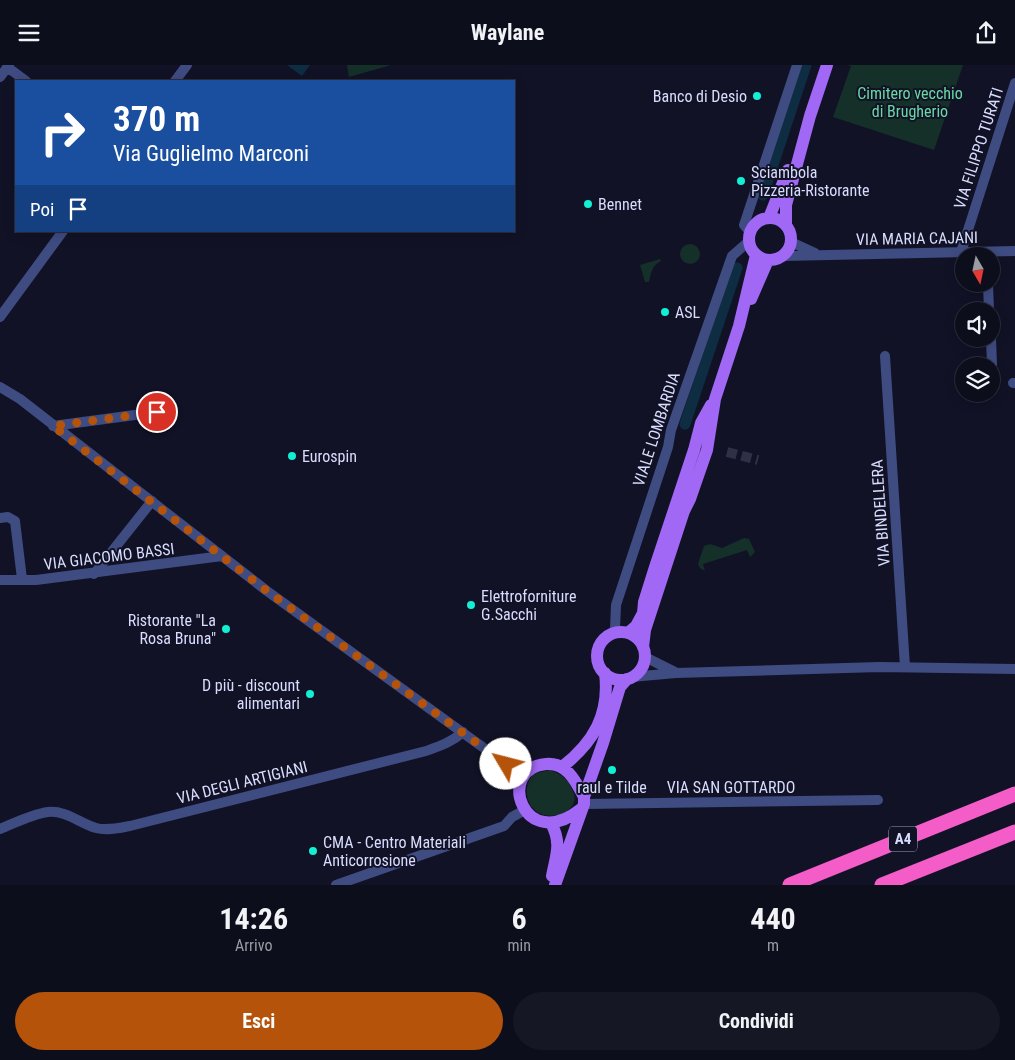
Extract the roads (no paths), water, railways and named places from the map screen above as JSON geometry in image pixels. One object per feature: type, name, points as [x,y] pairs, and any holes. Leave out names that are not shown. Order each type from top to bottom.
[{"type":"highway","name":"A4","points":[[790,885],[1015,793]]},
{"type":"highway","name":"A4","points":[[882,885],[1015,832]]},
{"type":"main road","points":[[786,225],[786,205],[810,117],[827,65]]},
{"type":"main road","points":[[769,217],[810,117]]},
{"type":"main road","points":[[769,217],[779,219],[786,225],[790,233],[791,242],[790,247],[783,256],[768,260],[756,255],[750,249],[749,237],[757,222],[769,217]]},
{"type":"main road","points":[[739,327],[756,255]]},
{"type":"main road","points":[[555,885],[620,687],[629,678],[638,673],[643,665],[645,630],[707,450],[715,399],[739,327],[768,260]]},
{"type":"main road","points":[[628,633],[636,625],[643,613],[652,576],[694,450],[700,423],[715,399]]},
{"type":"main road","points":[[629,678],[619,680],[611,678],[605,673],[599,666],[597,657],[599,647],[604,639],[612,634],[621,632],[628,633],[637,638],[644,652]]},
{"type":"main road","points":[[562,767],[578,755],[591,739],[599,722],[607,687],[605,673]]},
{"type":"main road","points":[[549,763],[562,767],[571,775],[583,803],[563,820],[550,823],[535,819],[525,810],[519,786],[529,768],[549,763]]},
{"type":"main road","points":[[549,885],[558,846],[556,834],[550,823]]},
{"type":"street","points":[[175,80],[187,65]]},
{"type":"street","points":[[749,237],[744,225],[797,65]]},
{"type":"street","points":[[0,77],[8,66],[25,80]]},
{"type":"street","name":"VIA FILIPPO TURATI","points":[[963,247],[1015,83]]},
{"type":"street","points":[[0,317],[62,232]]},
{"type":"street","name":"VIALE LOMBARDIA","points":[[612,634],[615,629],[616,605],[668,447],[671,430],[732,256],[749,237]]},
{"type":"street","name":"VIA MARIA CAJANI","points":[[791,242],[820,255]]},
{"type":"street","name":"VIA MARIA CAJANI","points":[[1000,253],[1015,251]]},
{"type":"street","name":"VIA MARIA CAJANI","points":[[783,256],[955,252]]},
{"type":"street","name":"VIA BINDELLERA","points":[[885,356],[905,667]]},
{"type":"street","points":[[0,387],[20,399],[267,591],[506,764],[519,786]]},
{"type":"street","points":[[53,426],[157,412]]},
{"type":"street","points":[[94,574],[152,501]]},
{"type":"street","points":[[0,518],[8,517],[15,521],[22,579]]},
{"type":"street","name":"VIA GIACOMO BASSI","points":[[0,580],[36,580],[94,574],[222,556]]},
{"type":"street","points":[[644,652],[676,673]]},
{"type":"street","points":[[629,678],[676,673],[905,667],[1015,669]]},
{"type":"street","name":"VIA DEGLI ARTIGIANI","points":[[0,829],[48,812],[68,815],[95,828],[105,829],[130,826],[426,751],[456,739],[463,732]]},
{"type":"street","name":"VIA SAN GOTTARDO","points":[[583,803],[878,800]]},
{"type":"street","points":[[336,885],[504,826],[512,817],[525,810]]},
{"type":"street","name":"VIA DEGLI ARTIGIANI","points":[[0,821],[26,819]]},
{"type":"water","points":[[287,65],[310,65],[302,76]]},
{"type":"waterway","points":[[763,195],[806,65]]},
{"type":"waterway","points":[[685,424],[737,268]]},
{"type":"tunnel","points":[[727,452],[758,460]]},
{"type":"place","name":"Banco di Desio","points":[[757,96]]},
{"type":"place","name":"Sciambola Pizzeria-Ristorante","points":[[741,181]]},
{"type":"place","name":"Bennet","points":[[588,204]]},
{"type":"place","name":"ASL","points":[[665,312]]},
{"type":"place","name":"Eurospin","points":[[292,456]]},
{"type":"place","name":"Elettroforniture G.Sacchi","points":[[471,605]]},
{"type":"place","name":"Ristorante \"La Rosa Bruna\"","points":[[226,629]]},
{"type":"place","name":"D più - discount alimentari","points":[[310,694]]},
{"type":"place","name":"raul e Tilde","points":[[612,770]]},
{"type":"place","name":"CMA - Centro Materiali Anticorrosione","points":[[313,851]]},
{"type":"park label","name":"Cimitero vecchio di Brugherio","points":[[910,102]]}]
